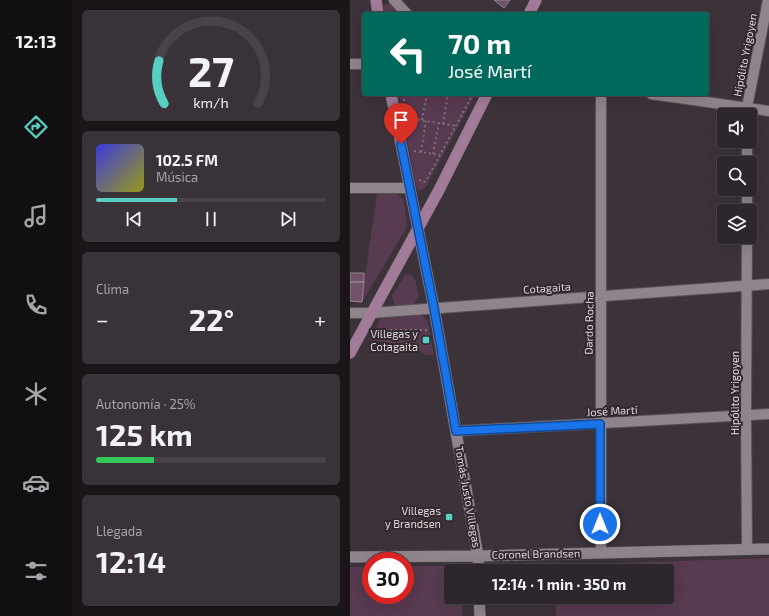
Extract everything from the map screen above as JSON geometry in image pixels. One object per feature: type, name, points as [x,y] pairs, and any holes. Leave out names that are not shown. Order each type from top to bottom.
[{"type":"main road","points":[[376,0],[378,12]]},
{"type":"main road","points":[[530,12],[536,0]]},
{"type":"main road","name":"Tomás Justo Villegas","points":[[391,96],[418,229]]},
{"type":"main road","points":[[350,353],[418,229],[485,96]]},
{"type":"street","points":[[394,0],[405,12]]},
{"type":"street","name":"Hipólito Yrigoyen","points":[[748,108],[768,0]]},
{"type":"street","points":[[350,64],[362,64]]},
{"type":"street","name":"Dardo Rocha","points":[[601,96],[601,553]]},
{"type":"street","points":[[662,96],[730,108]]},
{"type":"street","points":[[757,111],[769,110]]},
{"type":"street","points":[[350,188],[410,188]]},
{"type":"street","name":"Tomás Justo Villegas","points":[[418,229],[434,308],[479,564]]},
{"type":"street","name":"Hipólito Yrigoyen","points":[[747,549],[746,415],[748,244]]},
{"type":"street","name":"Cotagaita","points":[[350,313],[371,313],[769,284]]},
{"type":"street","name":"José Martí","points":[[456,431],[769,414]]},
{"type":"street","name":"Coronel Brandsen","points":[[350,557],[478,556],[769,549]]},
{"type":"street","points":[[479,604],[480,616]]},
{"type":"path","points":[[422,120],[427,96]]},
{"type":"path","points":[[443,124],[448,96]]},
{"type":"path","points":[[419,180],[424,182],[427,179],[472,96]]},
{"type":"path","points":[[408,118],[456,126]]},
{"type":"path","points":[[421,152],[426,121]]},
{"type":"path","points":[[433,154],[439,123]]},
{"type":"path","points":[[414,151],[440,155]]},
{"type":"path","points":[[375,330],[429,330]]},
{"type":"shaded area","points":[[385,4],[390,4],[398,12],[384,12],[383,7]]},
{"type":"shaded area","points":[[399,96],[475,96],[425,188],[419,191],[416,187]]},
{"type":"shaded area","points":[[394,192],[404,201],[407,227],[361,304],[377,194]]},
{"type":"shaded area","points":[[410,274],[415,279],[419,297],[413,305],[394,305],[392,296],[405,275]]},
{"type":"shaded area","points":[[419,313],[428,321],[434,355],[426,355],[414,347],[370,340],[380,320],[384,317]]},
{"type":"shaded area","points":[[769,558],[769,616],[556,616],[556,604],[674,604],[674,564],[586,564]]},
{"type":"shaded area","points":[[414,566],[444,566],[444,604],[462,604],[462,616],[350,616],[350,567],[362,567],[362,604],[414,604]]},
{"type":"building","points":[[494,0],[510,0],[504,8]]},
{"type":"building","points":[[350,273],[364,273],[364,282],[350,282]]},
{"type":"building","points":[[350,282],[364,282],[362,302],[350,301]]},
{"type":"place","name":"Villegas y Cotagaita","points":[[426,340]]},
{"type":"place","name":"Villegas y Brandsen","points":[[449,517]]},
{"type":"route","points":[[401,144],[434,308],[456,431],[600,424],[600,524]]}]
